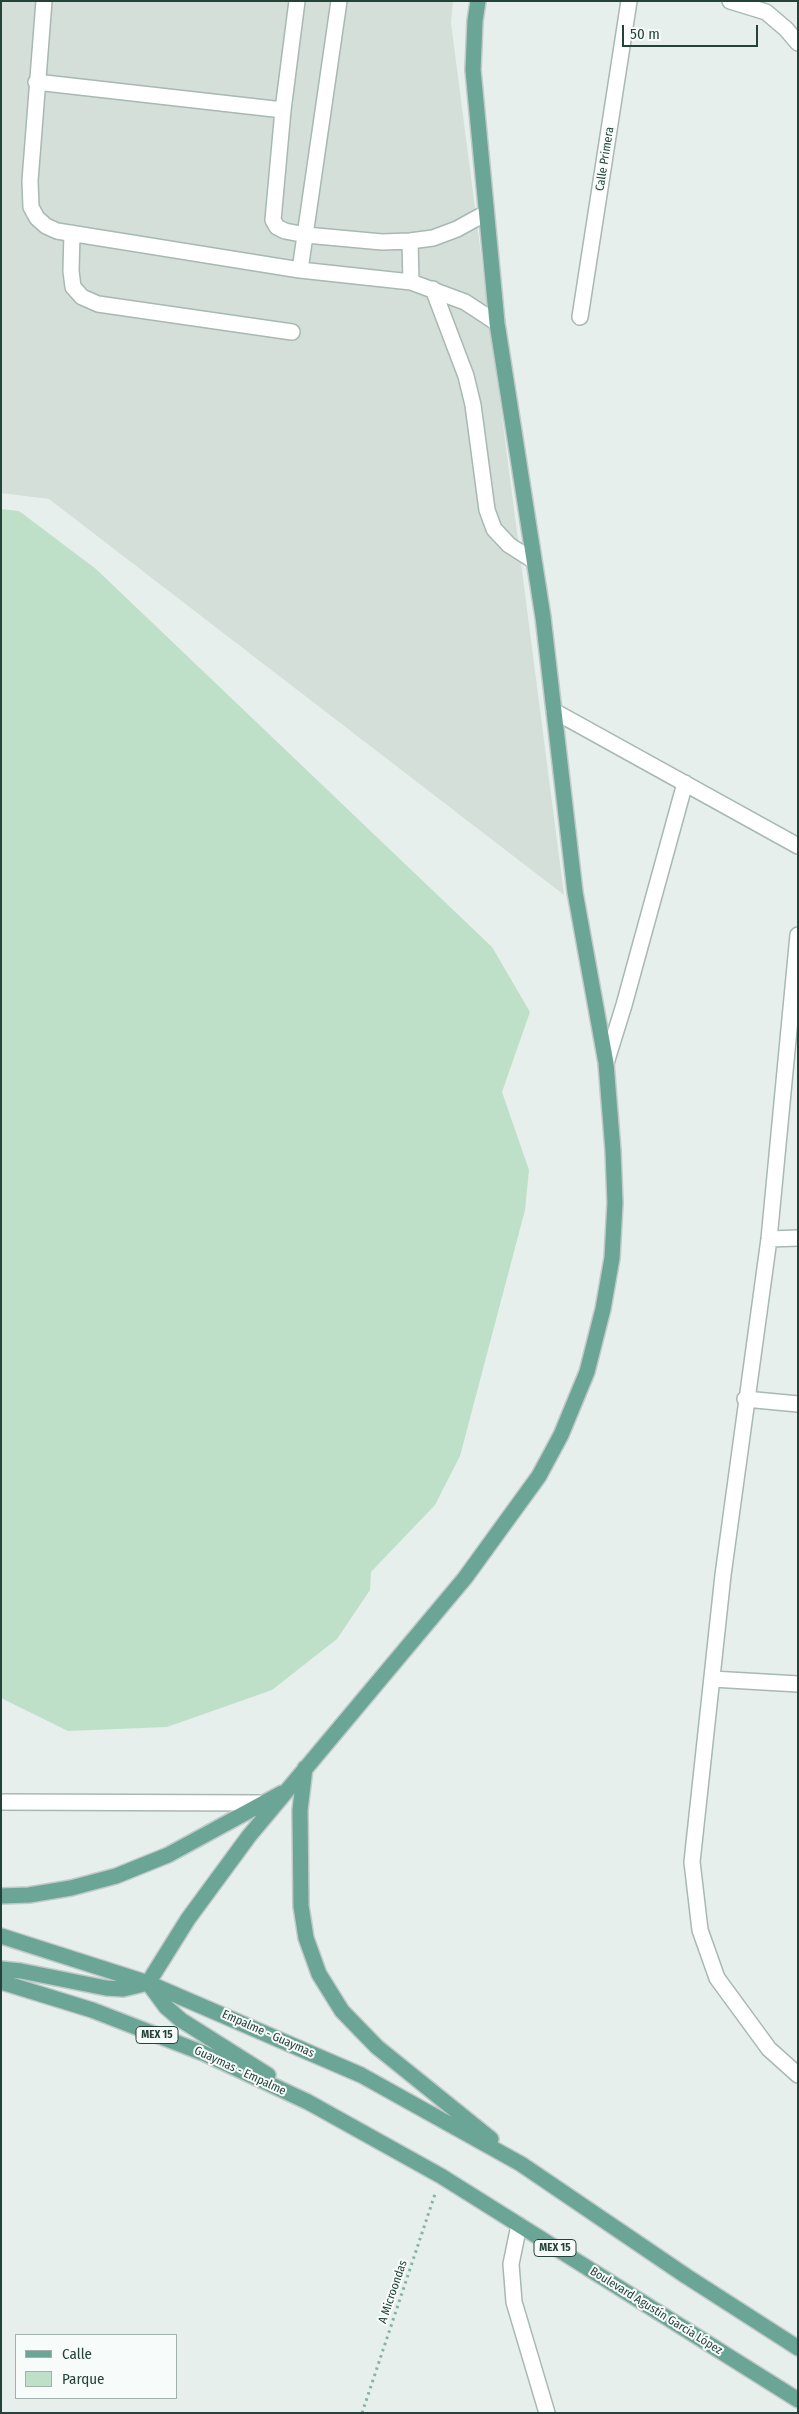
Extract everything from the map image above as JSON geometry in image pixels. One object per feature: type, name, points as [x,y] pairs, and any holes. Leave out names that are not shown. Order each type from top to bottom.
[{"type":"main road","points":[[1,1969],[21,1971],[106,1988],[124,1989],[148,1982],[188,1919],[286,1791],[465,1578],[534,1483],[561,1436],[587,1372],[603,1309],[612,1258],[614,1203],[614,1151],[606,1063],[575,892],[534,561],[497,323],[473,70],[478,1]]},
{"type":"main road","points":[[306,1766],[300,1810],[302,1906],[306,1938],[319,1974],[342,2011],[377,2047],[521,2164],[686,2276],[798,2348]]},
{"type":"main road","points":[[1,1896],[29,1895],[71,1888],[116,1876],[168,1855],[226,1824],[260,1803],[286,1791]]},
{"type":"main road","name":"Empalme - Guaymas","points":[[1,1936],[148,1982],[361,2075],[521,2164]]},
{"type":"main road","name":"Guaymas - Empalme","points":[[1,1982],[111,2017],[203,2053],[308,2102]]},
{"type":"main road","points":[[148,1982],[166,2007],[181,2020],[308,2102]]},
{"type":"main road","name":"Boulevard Agustín García López","points":[[308,2102],[441,2176],[798,2400]]},
{"type":"street","points":[[44,1],[36,82],[30,181],[31,207],[36,218],[46,226],[72,233],[300,270],[412,282],[465,302],[497,323]]},
{"type":"street","points":[[297,1],[283,110],[273,220],[277,226],[285,231],[306,234],[382,242],[410,241],[433,238],[457,229],[486,213]]},
{"type":"street","points":[[300,270],[339,1]]},
{"type":"street","name":"Calle Primera","points":[[580,317],[629,1]]},
{"type":"street","points":[[730,1],[769,7],[798,43]]},
{"type":"street","points":[[36,82],[283,110]]},
{"type":"street","points":[[72,233],[71,271],[73,287],[82,297],[98,304],[292,332]]},
{"type":"street","points":[[410,241],[412,282]]},
{"type":"street","points":[[433,289],[466,376],[473,405],[487,510],[494,529],[509,545],[534,561]]},
{"type":"street","points":[[554,711],[798,846]]},
{"type":"street","points":[[606,1063],[627,995],[685,783]]},
{"type":"street","points":[[798,935],[769,1238],[745,1399],[722,1575],[692,1862],[700,1930],[717,1978],[769,2050],[798,2075]]},
{"type":"street","points":[[769,1238],[798,1238]]},
{"type":"street","points":[[745,1399],[798,1404]]},
{"type":"street","points":[[712,1678],[798,1684]]},
{"type":"street","points":[[1,1802],[260,1803]]},
{"type":"street","points":[[519,2225],[511,2264],[512,2288],[519,2324],[547,2413]]},
{"type":"path","name":"A Microondas","points":[[362,2413],[441,2176]]},
{"type":"shaded area","points":[[1,1],[453,1],[451,23],[564,895],[49,499],[1,493]]},
{"type":"green space","points":[[1,509],[19,511],[96,569],[492,947],[530,1012],[502,1092],[529,1170],[525,1210],[460,1456],[435,1505],[371,1572],[370,1590],[337,1639],[272,1690],[167,1727],[68,1731],[1,1698]]}]
